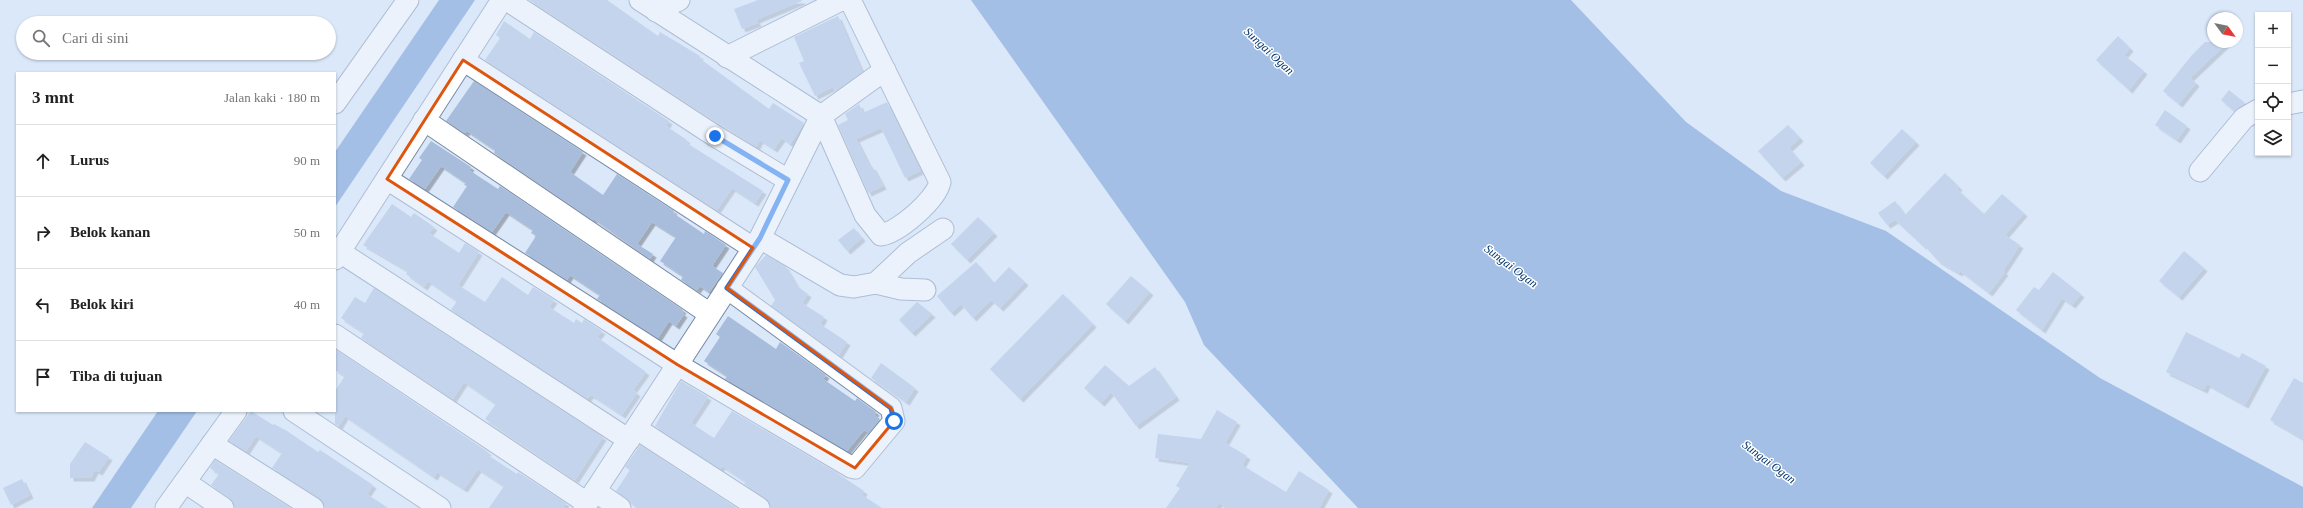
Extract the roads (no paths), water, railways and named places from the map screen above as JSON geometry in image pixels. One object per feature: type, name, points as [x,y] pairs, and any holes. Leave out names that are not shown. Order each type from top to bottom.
[{"type":"street","points":[[336,102],[408,0]]},
{"type":"street","points":[[502,0],[337,256],[633,435],[759,508]]},
{"type":"street","points":[[507,0],[715,136],[788,180]]},
{"type":"street","points":[[648,6],[679,0]]},
{"type":"street","points":[[727,57],[841,0]]},
{"type":"street","points":[[648,6],[821,116],[865,215],[881,235],[892,233],[934,197],[940,182],[850,0]]},
{"type":"street","points":[[463,60],[757,243],[840,285],[854,287],[876,283],[901,289],[925,290]]},
{"type":"street","points":[[589,501],[757,243],[821,116],[885,70]]},
{"type":"street","points":[[2291,103],[2303,101]]},
{"type":"street","points":[[2200,171],[2244,118],[2255,111]]},
{"type":"street","points":[[424,120],[710,314]]},
{"type":"street","points":[[387,179],[678,365],[855,468],[894,421],[891,408],[727,288]]},
{"type":"street","points":[[876,283],[908,253],[943,229]]},
{"type":"street","points":[[336,336],[589,501],[620,508]]},
{"type":"street","points":[[166,508],[235,412]]},
{"type":"street","points":[[296,412],[440,508]]},
{"type":"street","points":[[212,444],[313,508]]},
{"type":"street","points":[[185,482],[223,508]]},
{"type":"water","points":[[439,0],[475,0],[336,206],[336,151]]},
{"type":"water","name":"Sungai Ogan","points":[[971,0],[1571,0],[1686,122],[1781,191],[1886,231],[2100,378],[2303,487],[2303,508],[1358,508],[1204,345],[1185,302]]},
{"type":"water","points":[[157,412],[196,412],[131,508],[92,508]]}]
